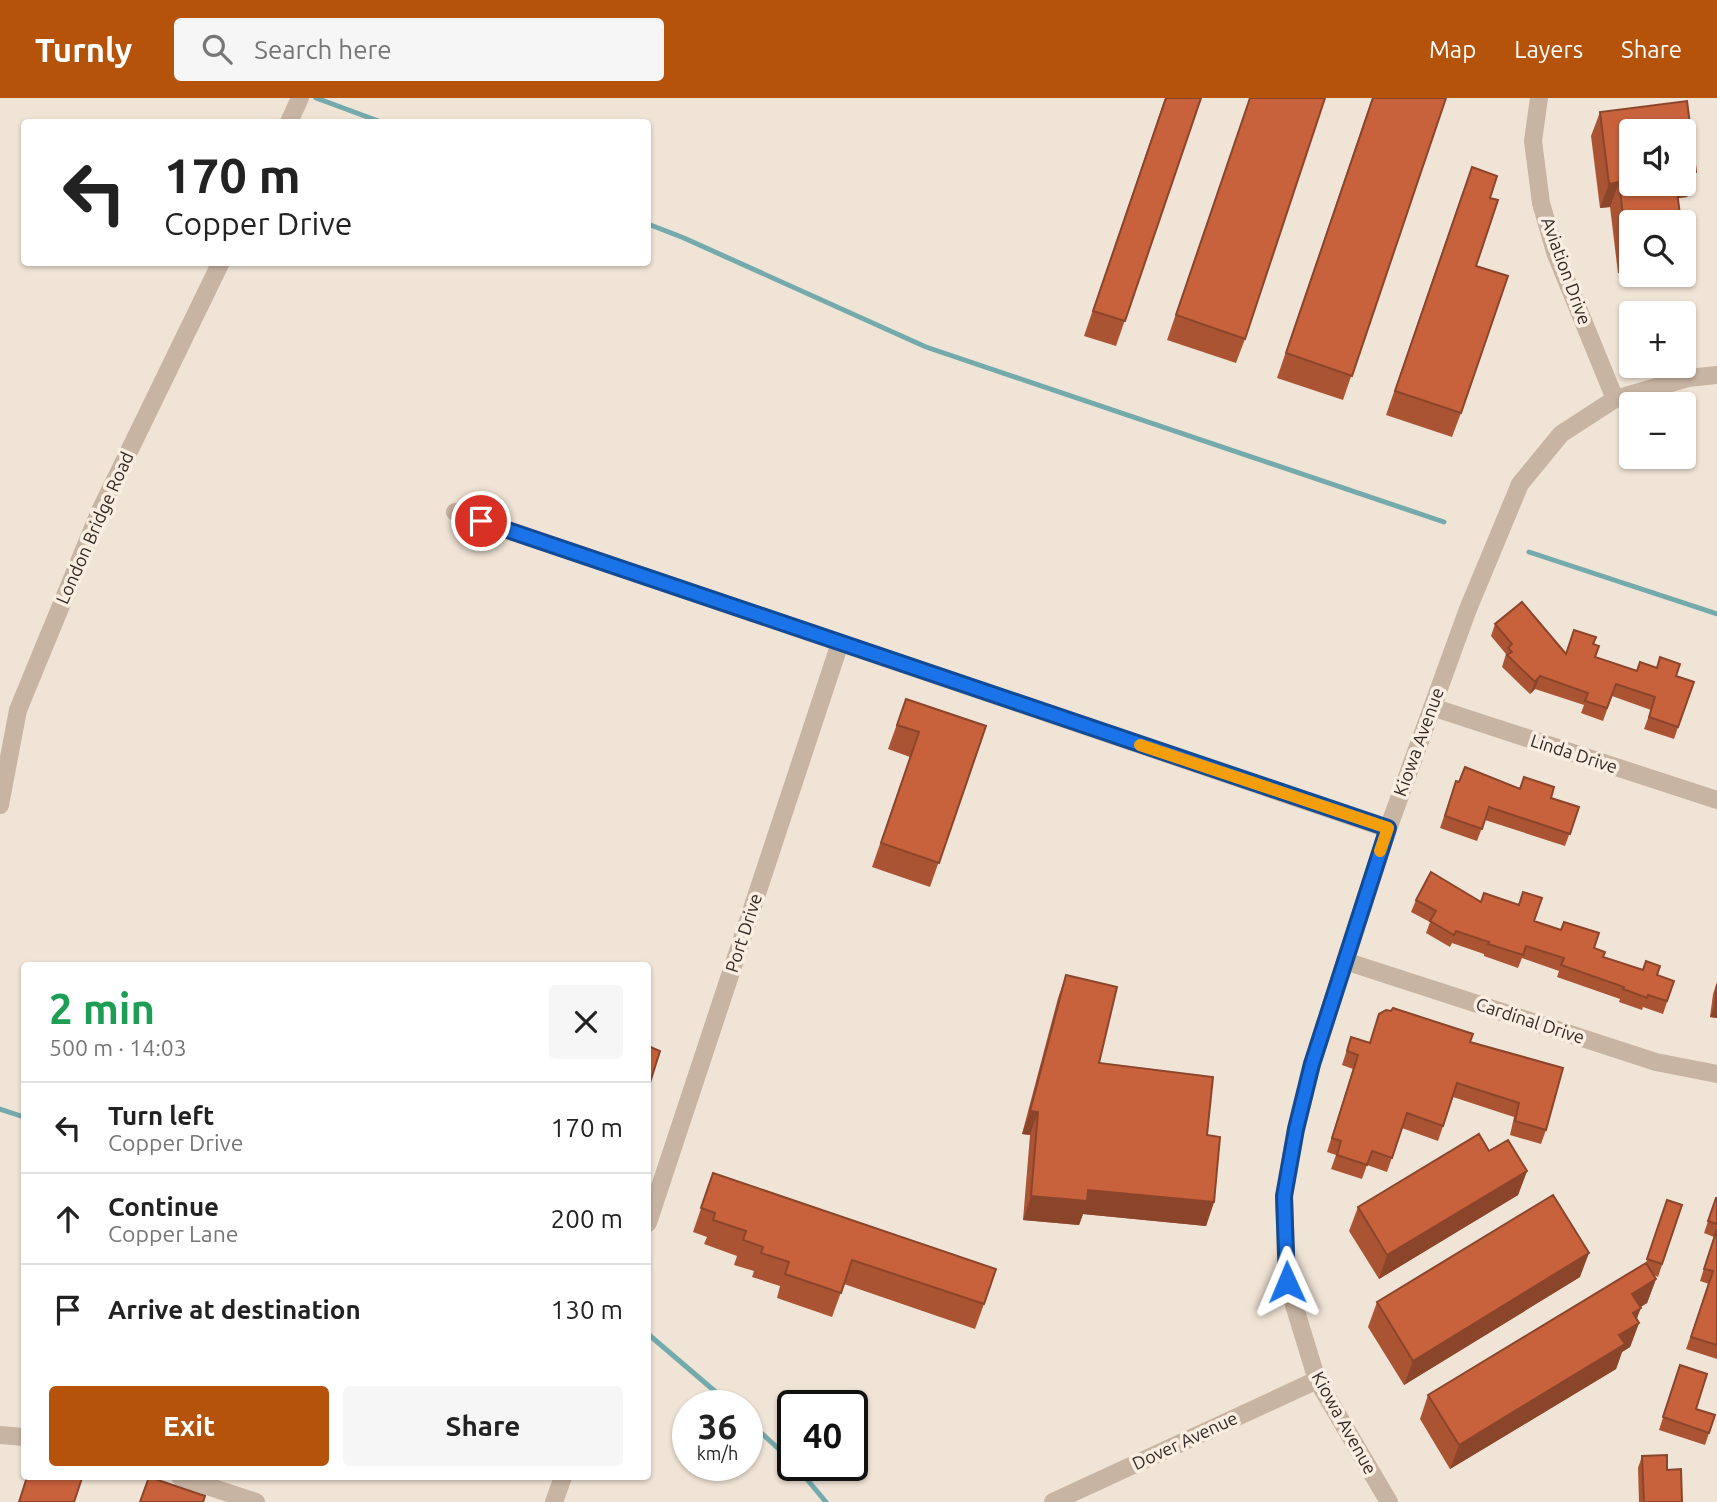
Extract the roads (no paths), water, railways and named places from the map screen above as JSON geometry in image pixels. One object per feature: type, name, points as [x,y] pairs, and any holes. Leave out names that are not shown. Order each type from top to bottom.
[{"type":"street","points":[[290,119],[300,98]]},
{"type":"street","name":"Aviation Drive","points":[[1539,98],[1533,141],[1541,203],[1555,252],[1615,399]]},
{"type":"street","name":"London Bridge Road","points":[[0,804],[18,710],[100,511],[218,266]]},
{"type":"street","name":"Kiowa Avenue","points":[[1389,1502],[1317,1380],[1287,1282],[1284,1196],[1296,1129],[1312,1064],[1388,828],[1468,609],[1520,484],[1561,434],[1615,399],[1688,378],[1717,375]]},
{"type":"street","points":[[455,512],[1388,828]]},
{"type":"street","name":"Port Drive","points":[[651,1214],[840,643]]},
{"type":"street","name":"Linda Drive","points":[[1432,707],[1717,800]]},
{"type":"street","name":"Cardinal Drive","points":[[1345,961],[1656,1062],[1717,1074]]},
{"type":"street","name":"Dover Avenue","points":[[1053,1502],[1317,1380]]},
{"type":"street","points":[[0,1435],[21,1437]]},
{"type":"street","points":[[189,1480],[256,1502]]},
{"type":"street","points":[[554,1502],[561,1480]]},
{"type":"waterway","points":[[316,98],[373,119]]},
{"type":"waterway","points":[[651,225],[926,347],[1444,522]]},
{"type":"waterway","points":[[1529,552],[1717,614]]},
{"type":"waterway","points":[[0,1109],[21,1116]]},
{"type":"waterway","points":[[651,1337],[713,1390]]},
{"type":"waterway","points":[[763,1435],[777,1447]]},
{"type":"waterway","points":[[808,1481],[826,1502]]}]
